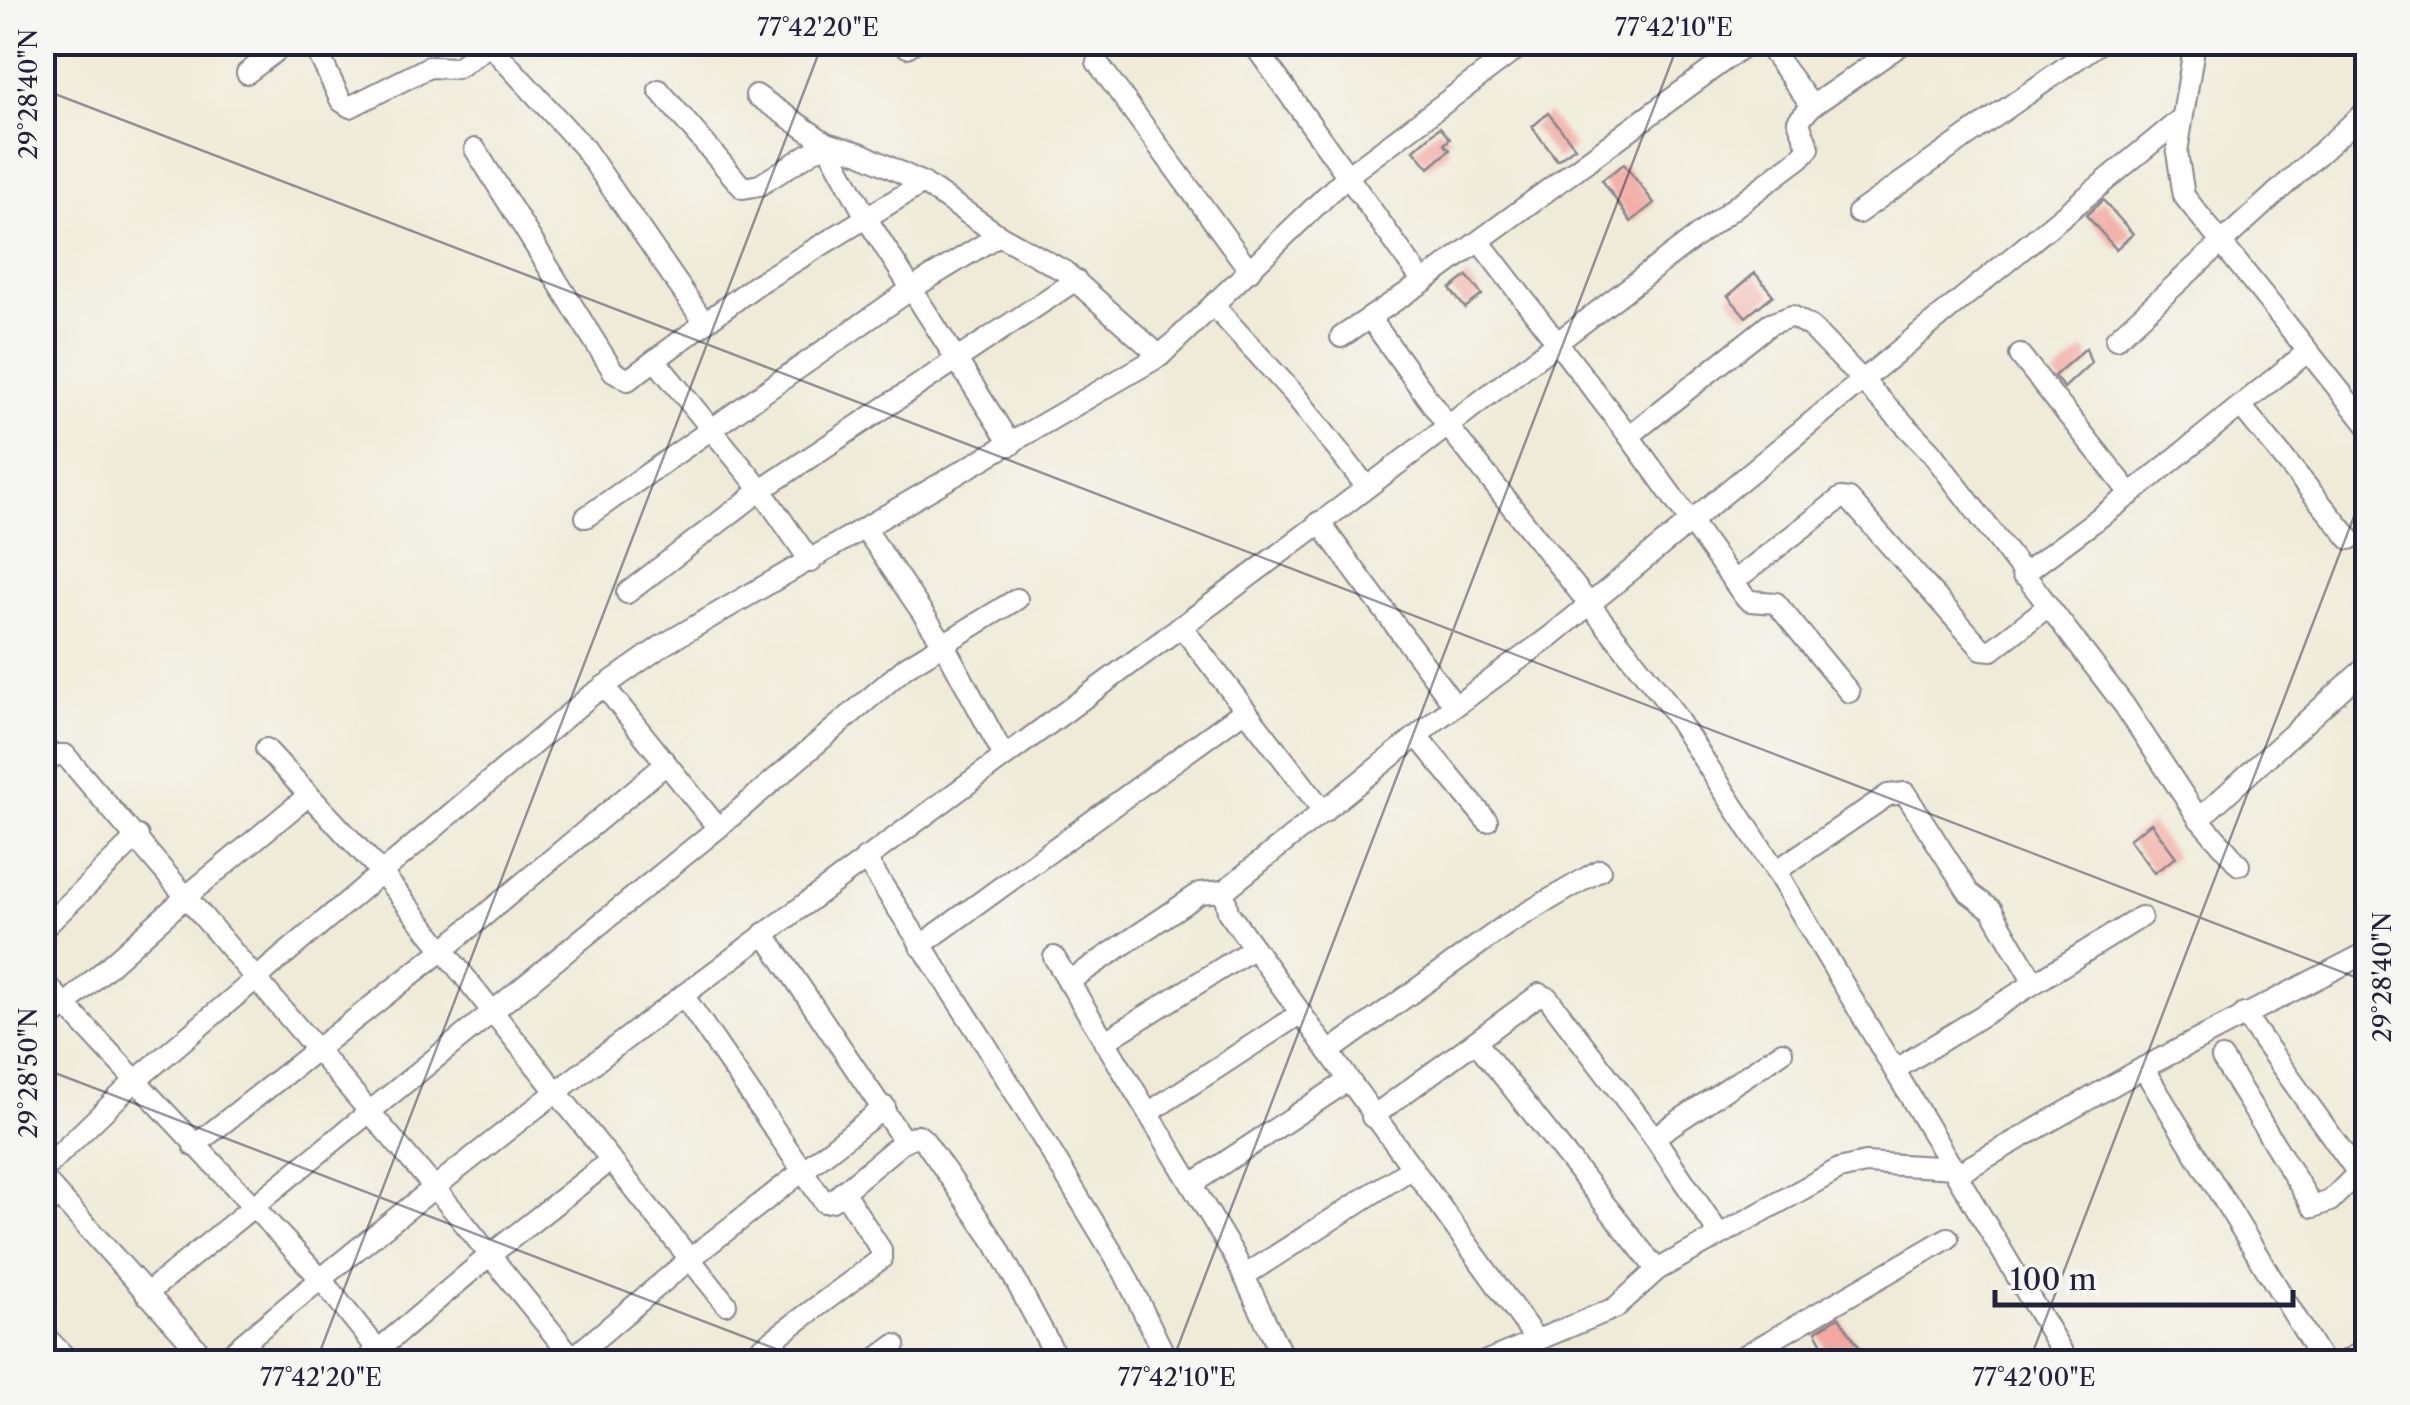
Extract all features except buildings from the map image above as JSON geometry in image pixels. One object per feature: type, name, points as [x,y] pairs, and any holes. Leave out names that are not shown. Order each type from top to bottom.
[{"type":"street","points":[[247,72],[288,42]]},
{"type":"street","points":[[313,42],[341,100],[350,107],[430,67],[457,68],[492,44],[584,148],[704,322]]},
{"type":"street","points":[[1252,42],[1423,282]]},
{"type":"street","points":[[209,1362],[42,1174],[134,1082],[604,686],[663,645],[1160,356],[1347,176],[1526,42]]},
{"type":"street","points":[[1342,337],[1423,282],[1749,42]]},
{"type":"street","points":[[1765,42],[1812,106]]},
{"type":"street","points":[[221,1362],[320,1278],[558,1090],[1805,154],[1808,144],[1798,121],[1812,106],[1905,42]]},
{"type":"street","points":[[1858,213],[2101,42]]},
{"type":"street","points":[[2195,42],[2182,118],[2179,184],[2306,354],[2368,426]]},
{"type":"street","points":[[1098,62],[1250,271]]},
{"type":"street","points":[[659,90],[743,188],[760,185],[826,143]]},
{"type":"street","points":[[756,94],[826,143],[860,153],[923,183],[999,235],[1076,280],[1160,356]]},
{"type":"street","points":[[2116,339],[2222,246],[2368,108]]},
{"type":"street","points":[[1068,982],[1200,893],[1224,891],[1588,605],[2182,118]]},
{"type":"street","points":[[826,143],[868,219],[1010,445]]},
{"type":"street","points":[[475,150],[614,371],[628,380],[818,244],[868,219],[923,183]]},
{"type":"street","points":[[586,518],[710,427],[913,288],[999,235]]},
{"type":"street","points":[[1479,241],[1750,601],[1776,603],[1849,692]]},
{"type":"street","points":[[627,592],[761,490],[957,363],[1076,280]]},
{"type":"street","points":[[1213,305],[1294,394],[1366,486]]},
{"type":"street","points":[[1629,436],[1782,318],[1792,316],[1811,328],[1932,452],[2124,704],[2198,819],[2239,865]]},
{"type":"street","points":[[1370,318],[1448,425],[1664,698],[1776,871],[1958,1170],[2068,1362]]},
{"type":"street","points":[[2020,354],[2130,494]]},
{"type":"street","points":[[2022,575],[2306,354]]},
{"type":"street","points":[[655,360],[761,490],[811,562]]},
{"type":"street","points":[[2241,406],[2350,539]]},
{"type":"street","points":[[1734,580],[1841,498],[1849,499],[1982,649],[1992,650],[2047,607]]},
{"type":"street","points":[[1319,522],[1455,706]]},
{"type":"street","points":[[866,530],[943,643],[1004,756]]},
{"type":"street","points":[[146,1294],[250,1205],[718,828],[906,667],[1017,599]]},
{"type":"street","points":[[1181,626],[1324,812]]},
{"type":"street","points":[[2198,819],[2368,665]]},
{"type":"street","points":[[604,686],[718,828]]},
{"type":"street","points":[[920,946],[1245,710]]},
{"type":"street","points":[[1417,736],[1487,821]]},
{"type":"street","points":[[266,749],[381,872],[726,1304]]},
{"type":"street","points":[[42,765],[54,755],[65,754],[138,836],[434,1186],[572,1361],[690,1258],[885,1107]]},
{"type":"street","points":[[194,1146],[444,949],[666,764]]},
{"type":"street","points":[[1776,871],[1888,795],[1905,793],[1969,894],[1992,910],[2034,984]]},
{"type":"street","points":[[42,1026],[188,895],[308,795]]},
{"type":"street","points":[[42,930],[138,836]]},
{"type":"street","points":[[864,858],[1124,1272],[1168,1362]]},
{"type":"street","points":[[1329,1052],[1506,925],[1600,870]]},
{"type":"street","points":[[1224,891],[1228,912],[1372,1117],[1535,1338]]},
{"type":"street","points":[[1896,1069],[2142,917]]},
{"type":"street","points":[[764,933],[885,1107],[904,1141]]},
{"type":"street","points":[[1104,1042],[1254,948]]},
{"type":"street","points":[[1484,1362],[1535,1338],[1599,1317],[1629,1298],[1658,1270],[1850,1165],[1958,1170],[2244,1014],[2284,998],[2368,952]]},
{"type":"street","points":[[1054,957],[1192,1184],[1244,1276],[1285,1362]]},
{"type":"street","points":[[42,980],[320,1278],[377,1359],[490,1255],[610,1161]]},
{"type":"street","points":[[683,995],[824,1202],[843,1192],[904,1141],[918,1135],[924,1140],[996,1244],[1059,1362]]},
{"type":"street","points":[[1372,1117],[1477,1043],[1533,997],[1545,996],[1654,1137],[1719,1234]]},
{"type":"street","points":[[1148,1113],[1301,1013]]},
{"type":"street","points":[[2222,1058],[2313,1208],[2330,1200],[2363,1169],[2244,1014]]},
{"type":"street","points":[[1477,1043],[1658,1270]]},
{"type":"street","points":[[1654,1137],[1782,1052]]},
{"type":"street","points":[[2143,1068],[2323,1362]]},
{"type":"street","points":[[1192,1184],[1349,1080]]},
{"type":"street","points":[[1244,1276],[1412,1168]]},
{"type":"street","points":[[743,1362],[881,1260],[878,1244],[843,1192]]},
{"type":"street","points":[[1734,1362],[1948,1238]]},
{"type":"street","points":[[42,1333],[70,1362]]},
{"type":"street","points":[[872,1362],[895,1345]]},
{"type":"street","points":[[2346,1362],[2368,1350]]}]
